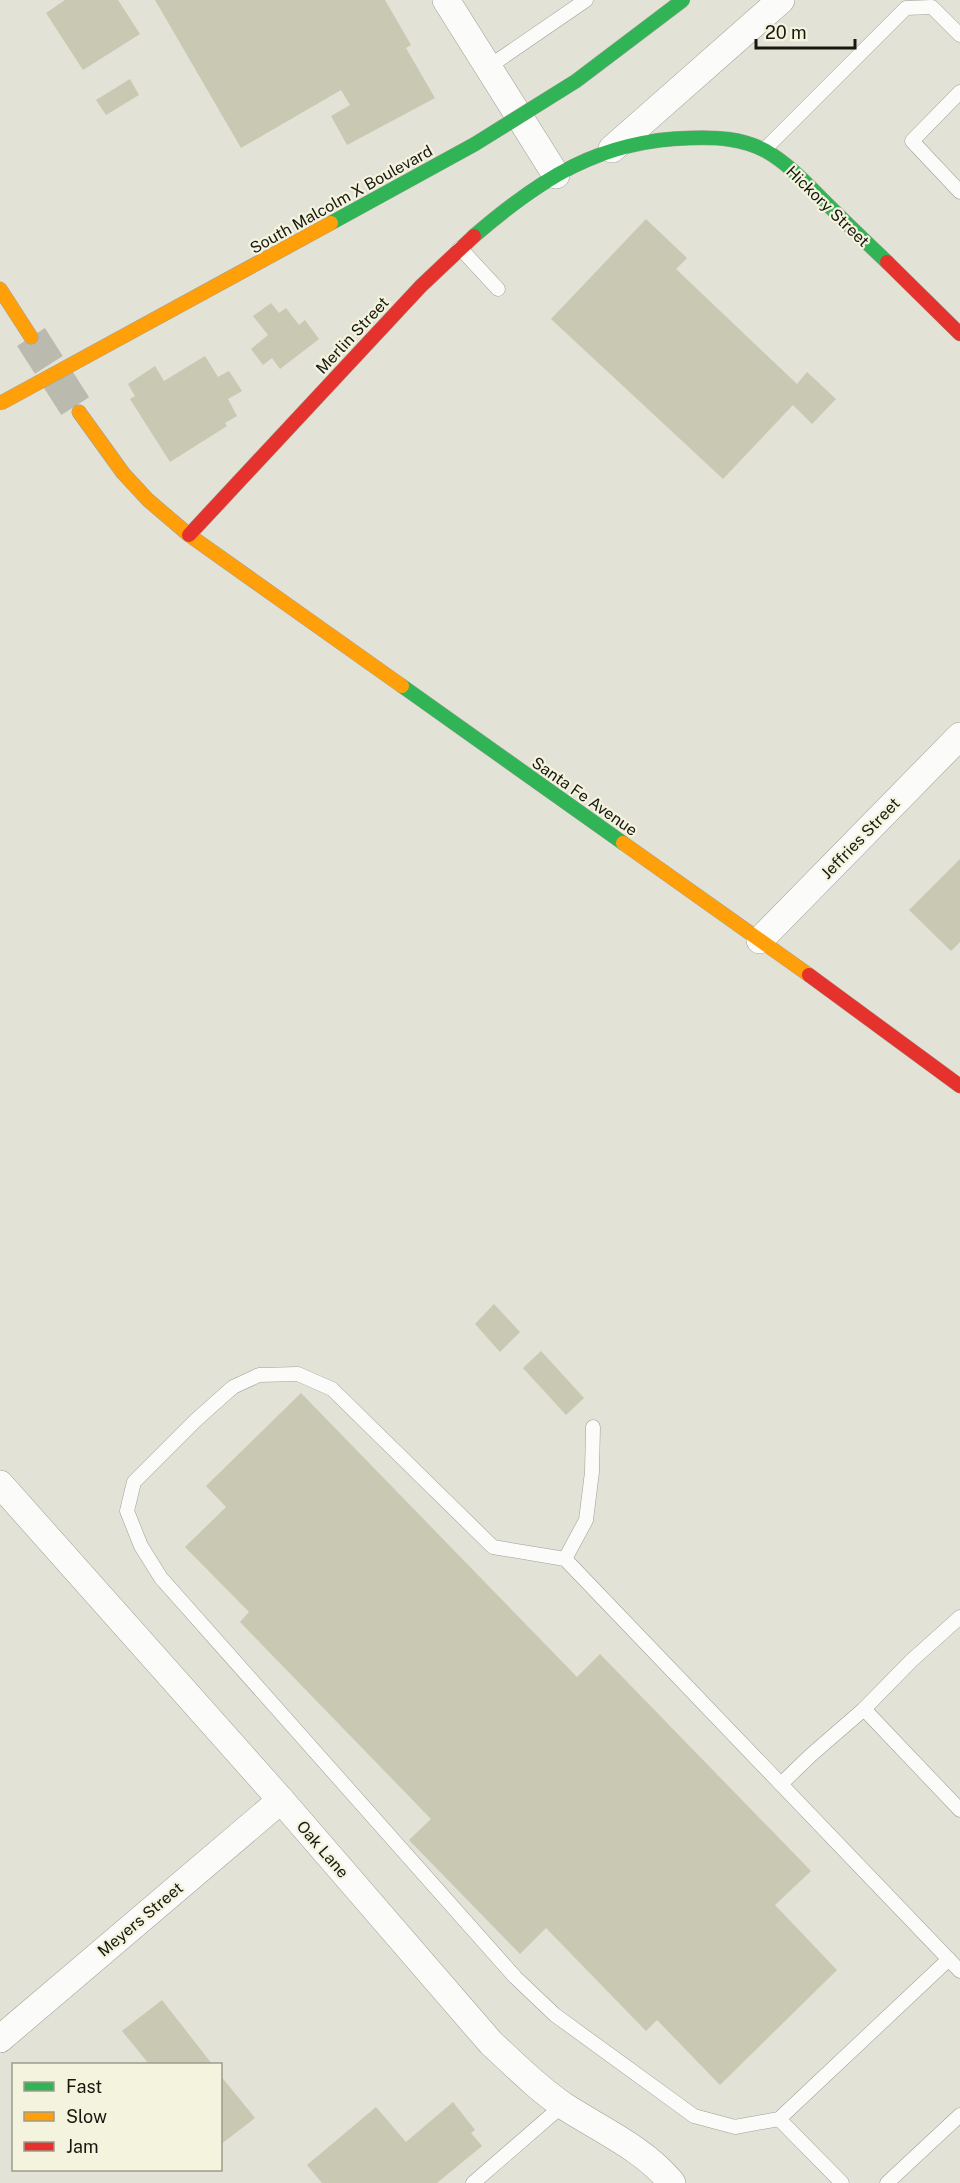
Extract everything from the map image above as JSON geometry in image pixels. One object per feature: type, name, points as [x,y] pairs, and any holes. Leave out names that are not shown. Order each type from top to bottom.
[{"type":"street","points":[[446,0],[556,175]]},
{"type":"street","name":"South Malcolm X Boulevard","points":[[0,404],[475,144],[576,81],[682,0]]},
{"type":"street","points":[[611,150],[781,0]]},
{"type":"street","name":"Hickory Street","points":[[556,175],[611,150],[663,138],[710,137],[732,140],[764,150],[790,168],[960,334]]},
{"type":"street","name":"Merlin Street","points":[[189,535],[459,248],[506,210],[556,175]]},
{"type":"street","points":[[0,289],[31,337]]},
{"type":"street","name":"Santa Fe Avenue","points":[[79,412],[123,473],[148,500],[189,535],[760,940],[960,1086]]},
{"type":"street","name":"Jeffries Street","points":[[760,940],[956,748]]},
{"type":"street","name":"Oak Lane","points":[[0,1484],[281,1800],[491,2043],[563,2105],[614,2135],[663,2172],[672,2183]]},
{"type":"street","name":"Meyers Street","points":[[0,2039],[281,1800]]},
{"type":"lane","points":[[488,68],[586,0]]},
{"type":"lane","points":[[764,150],[906,8],[932,7],[960,35]]},
{"type":"lane","points":[[960,93],[912,141],[960,192]]},
{"type":"lane","points":[[459,248],[498,289]]},
{"type":"lane","points":[[949,1959],[779,2119],[735,2127],[694,2116],[555,2015],[515,1977],[161,1578],[141,1546],[127,1511],[134,1482],[196,1420],[233,1388],[259,1375],[298,1374],[332,1389],[493,1547],[565,1559],[949,1959],[960,1971]]},
{"type":"lane","points":[[565,1559],[586,1520],[592,1472],[593,1427]]},
{"type":"lane","points":[[781,1784],[960,1617]]},
{"type":"lane","points":[[864,1709],[960,1810]]},
{"type":"lane","points":[[473,2183],[563,2105]]},
{"type":"lane","points":[[887,2183],[960,2115]]},
{"type":"lane","points":[[779,2119],[842,2183]]},
{"type":"building","points":[[65,0],[118,0],[140,34],[83,70],[46,13]]},
{"type":"building","points":[[155,0],[385,0],[411,45],[406,48],[435,98],[347,145],[331,116],[350,105],[341,90],[241,148]]},
{"type":"building","points":[[130,79],[139,95],[106,115],[96,100]]},
{"type":"building","points":[[646,219],[687,258],[676,269],[797,384],[807,372],[836,399],[812,424],[793,405],[723,479],[551,319]]},
{"type":"building","points":[[271,303],[279,313],[286,308],[299,325],[305,320],[319,339],[280,369],[272,358],[263,365],[251,349],[268,335],[253,316]]},
{"type":"building","points":[[205,356],[218,377],[229,371],[242,391],[228,399],[237,416],[225,423],[227,426],[170,462],[130,399],[135,396],[128,384],[155,366],[164,381]]},
{"type":"building","points":[[960,859],[960,942],[951,951],[909,910]]},
{"type":"building","points":[[494,1304],[520,1332],[500,1352],[475,1324]]},
{"type":"building","points":[[541,1351],[584,1398],[566,1415],[523,1368]]},
{"type":"building","points":[[301,1393],[577,1677],[600,1654],[811,1871],[775,1905],[837,1970],[720,2085],[657,2020],[646,2031],[546,1928],[520,1954],[409,1840],[431,1819],[240,1622],[249,1612],[185,1547],[226,1507],[206,1486]]},
{"type":"building","points":[[162,2000],[211,2063],[148,2063],[122,2031]]},
{"type":"building","points":[[222,2077],[255,2118],[222,2143]]},
{"type":"building","points":[[453,2102],[475,2130],[471,2133],[482,2146],[437,2183],[322,2183],[307,2165],[376,2107],[406,2142]]},
{"type":"tunnel","points":[[31,337],[79,412]]},
{"type":"traffic: fast","points":[[331,223],[475,144],[576,81],[683,0]]},
{"type":"traffic: fast","points":[[474,236],[548,180],[600,155],[658,140],[719,138],[757,147],[781,161],[887,262]]},
{"type":"traffic: fast","points":[[402,686],[623,843]]},
{"type":"traffic: slow","points":[[1,403],[331,223]]},
{"type":"traffic: slow","points":[[0,289],[31,337]]},
{"type":"traffic: slow","points":[[79,412],[123,473],[148,500],[189,535],[402,686]]},
{"type":"traffic: slow","points":[[623,843],[809,975]]},
{"type":"traffic: jam","points":[[189,535],[421,286],[474,236]]},
{"type":"traffic: jam","points":[[887,262],[960,334]]},
{"type":"traffic: jam","points":[[809,975],[960,1086]]}]
